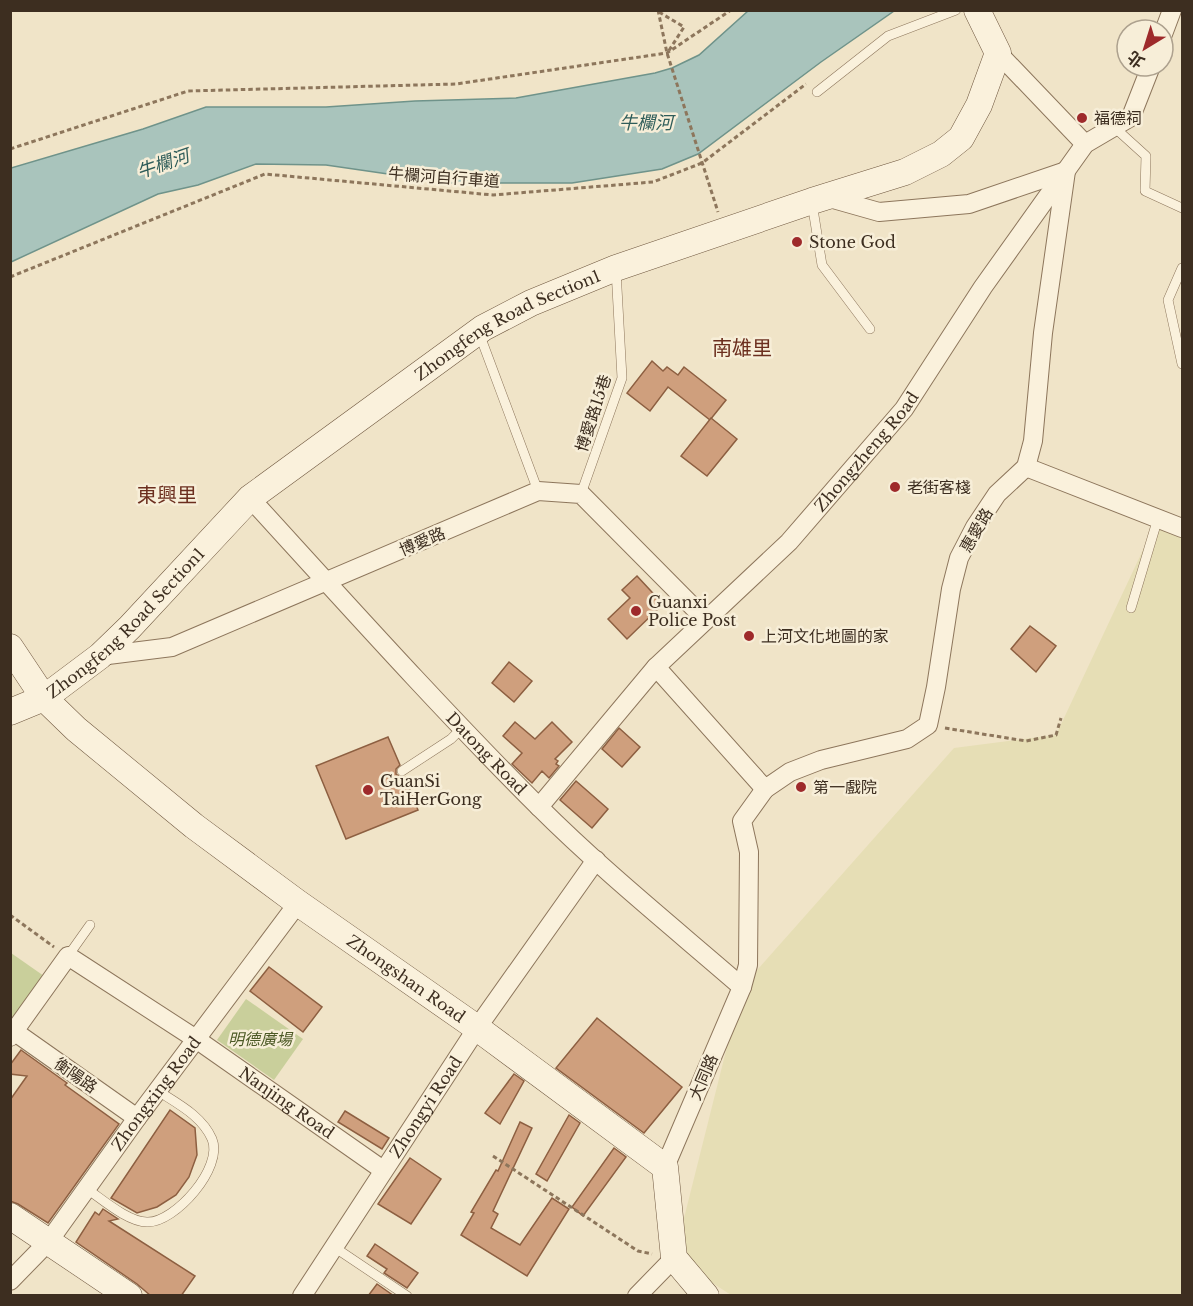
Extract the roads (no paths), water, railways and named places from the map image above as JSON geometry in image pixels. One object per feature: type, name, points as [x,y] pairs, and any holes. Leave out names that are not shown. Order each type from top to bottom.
[{"type":"main road","points":[[977,10],[998,53]]},
{"type":"main road","name":"Zhongfeng Road Section1","points":[[10,712],[44,698],[100,656],[250,498],[478,332],[531,303],[616,268],[818,199],[905,172],[941,154],[961,138],[979,105],[998,53]]},
{"type":"main road","name":"Zhongshan Road","points":[[10,647],[44,698],[76,729],[194,826],[298,903],[477,1028],[664,1167]]},
{"type":"main road","points":[[664,1167],[674,1258],[706,1296]]},
{"type":"main road","points":[[10,1216],[129,1296]]},
{"type":"street","points":[[998,53],[1085,144]]},
{"type":"street","name":"Zhongzheng Road","points":[[539,807],[656,667],[789,542],[904,409],[983,287],[1085,144],[1131,117],[1146,78]]},
{"type":"street","points":[[818,199],[879,212],[969,204],[1066,171],[1043,333],[1033,441],[1026,468],[1182,528]]},
{"type":"street","name":"惠愛路","points":[[765,789],[790,772],[821,760],[907,739],[928,725],[951,589],[959,558],[975,527],[997,494],[1026,468]]},
{"type":"street","name":"博愛路","points":[[100,656],[172,647],[538,491],[581,494]]},
{"type":"street","points":[[581,494],[705,619]]},
{"type":"street","name":"Datong Road","points":[[250,498],[326,582],[539,807],[596,860],[742,987]]},
{"type":"street","points":[[656,667],[765,789],[742,821],[749,852],[748,965],[742,987]]},
{"type":"street","name":"Zhongyi Road","points":[[302,1296],[477,1028],[596,860]]},
{"type":"street","name":"Zhongxing Road","points":[[10,1281],[49,1241],[137,1118],[298,903]]},
{"type":"street","points":[[13,1035],[68,956]]},
{"type":"street","name":"Nanjing Road","points":[[68,956],[196,1039],[383,1170]]},
{"type":"street","name":"大同路","points":[[664,1167],[742,987]]},
{"type":"street","name":"衡陽路","points":[[13,1035],[137,1118]]},
{"type":"street","points":[[637,1296],[674,1258]]},
{"type":"lane","points":[[817,92],[888,36],[956,10]]},
{"type":"lane","points":[[1114,127],[1146,156],[1145,191],[1182,208]]},
{"type":"lane","points":[[818,199],[822,265],[870,329]]},
{"type":"lane","name":"博愛路15巷","points":[[581,494],[622,378],[616,268]]},
{"type":"lane","points":[[1182,268],[1168,300],[1182,364]]},
{"type":"lane","points":[[478,332],[538,491]]},
{"type":"lane","points":[[1131,608],[1158,518]]},
{"type":"lane","points":[[402,771],[451,739],[463,727]]},
{"type":"lane","points":[[68,956],[90,925]]},
{"type":"lane","points":[[87,1189],[134,1220],[149,1223],[184,1203],[199,1187],[212,1160],[214,1142],[202,1121],[158,1091]]},
{"type":"lane","points":[[334,1247],[407,1296]]},
{"type":"water","name":"牛欄河","points":[[748,11],[894,11],[821,62],[698,154],[662,169],[572,183],[450,183],[326,165],[256,164],[198,185],[158,194],[11,262],[11,168],[143,129],[206,107],[326,107],[516,98],[655,73],[672,68],[699,55]]},
{"type":"place","name":"福德祠","points":[[1082,118]]},
{"type":"place","name":"Stone God","points":[[797,242]]},
{"type":"place","name":"老街客棧","points":[[895,487]]},
{"type":"place","name":"Guanxi Police Post","points":[[636,611]]},
{"type":"place","name":"上河文化地圖的家","points":[[749,636]]},
{"type":"place","name":"第一戲院","points":[[801,787]]},
{"type":"place","name":"GuanSi TaiHerGong","points":[[368,790]]},
{"type":"district","name":"南雄里","points":[[742,348]]},
{"type":"district","name":"東興里","points":[[167,495]]},
{"type":"park label","name":"明德廣場","points":[[260,1039]]}]
